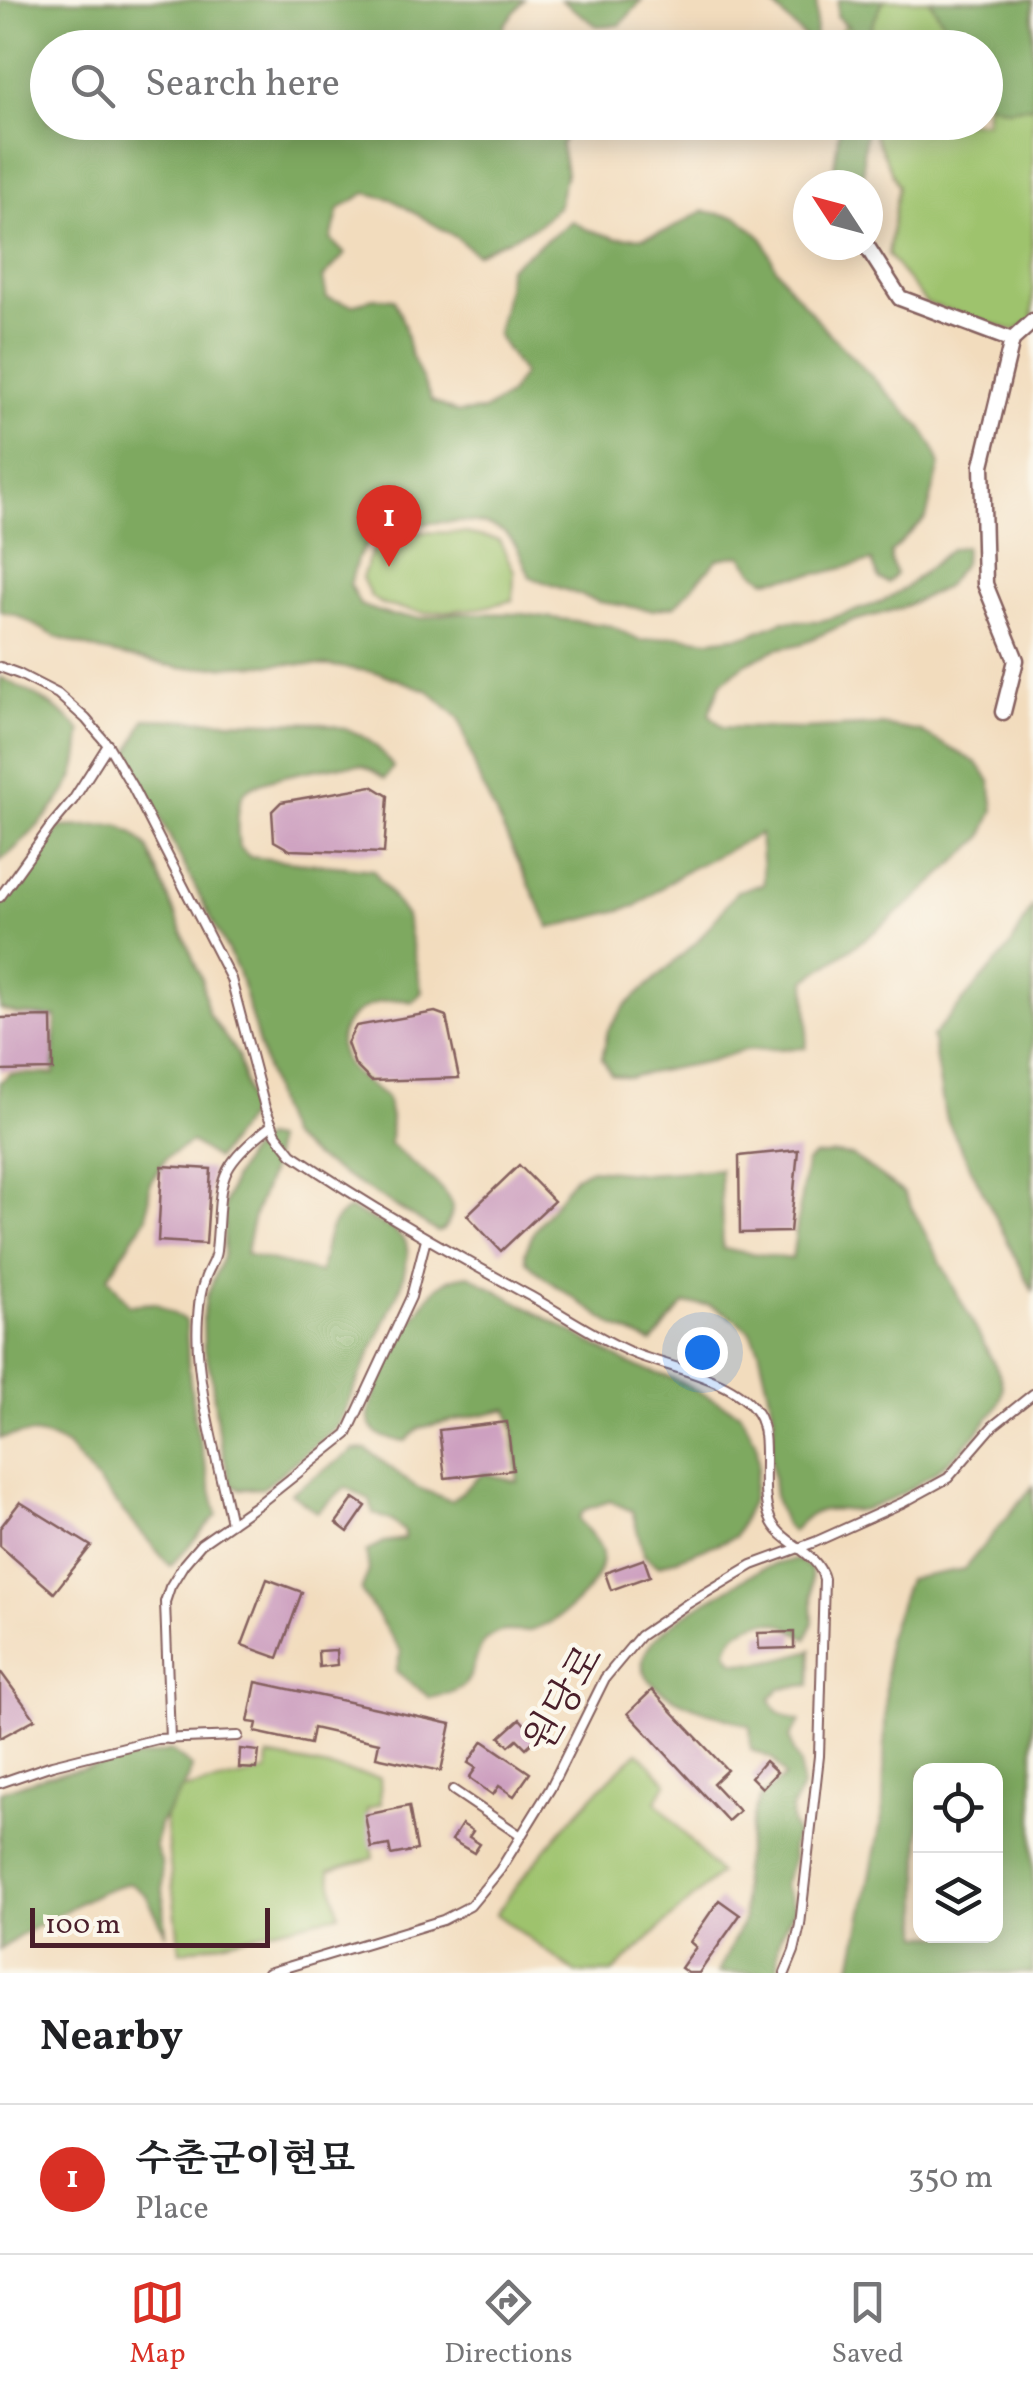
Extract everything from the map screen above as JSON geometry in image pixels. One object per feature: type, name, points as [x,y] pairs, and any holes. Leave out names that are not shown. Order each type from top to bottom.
[{"type":"street","points":[[876,260],[900,298],[1012,340]]},
{"type":"street","points":[[1004,712],[1016,660],[984,584],[982,465],[1012,340],[1033,321]]},
{"type":"lane","points":[[0,667],[58,694],[86,719],[132,786],[231,979],[265,1108],[276,1134],[292,1154],[426,1239],[632,1352],[738,1393],[758,1413],[764,1431],[770,1520],[822,1568],[824,1579],[820,1736],[800,1924],[785,1973]]},
{"type":"lane","points":[[0,897],[108,746]]},
{"type":"lane","points":[[231,1523],[198,1361],[199,1298],[216,1256],[219,1202],[227,1168],[246,1145],[272,1124]]},
{"type":"lane","points":[[170,1739],[165,1602],[170,1587],[202,1544],[347,1434],[411,1297],[426,1239]]},
{"type":"lane","name":"원당로","points":[[268,1973],[443,1920],[470,1906],[500,1870],[550,1789],[606,1678],[640,1636],[752,1565],[904,1502],[948,1478],[993,1426],[1033,1394]]},
{"type":"lane","points":[[0,1784],[52,1765],[158,1740],[238,1736]]},
{"type":"lane","points":[[453,1790],[520,1836]]},
{"type":"green space","points":[[0,0],[524,0],[504,30],[30,30],[30,140],[564,140],[566,173],[558,206],[537,226],[476,254],[457,238],[391,199],[366,193],[339,209],[331,240],[345,254],[323,278],[327,298],[353,305],[373,298],[394,299],[410,352],[432,401],[458,413],[483,411],[508,396],[523,374],[497,335],[508,268],[572,221],[616,238],[667,231],[703,211],[738,217],[763,239],[776,268],[792,290],[921,427],[933,446],[940,465],[926,518],[891,552],[896,574],[888,583],[879,579],[872,561],[823,573],[766,580],[741,555],[718,559],[675,606],[652,610],[599,602],[530,577],[507,535],[479,523],[442,522],[374,534],[357,559],[350,585],[360,605],[389,615],[424,618],[452,613],[523,614],[612,626],[640,641],[674,636],[710,640],[749,635],[783,621],[820,621],[881,602],[905,588],[951,549],[965,546],[964,563],[944,588],[901,608],[849,622],[745,664],[721,683],[709,714],[723,727],[882,725],[921,732],[977,763],[990,781],[994,810],[982,838],[914,900],[806,980],[806,1048],[744,1050],[629,1077],[611,1074],[602,1058],[608,1030],[625,1006],[698,941],[737,891],[764,884],[760,834],[682,873],[636,906],[550,928],[479,779],[459,718],[429,691],[380,673],[333,666],[180,668],[100,651],[0,611]]},
{"type":"green space","points":[[561,0],[642,0],[620,25],[597,26]]},
{"type":"green space","points":[[768,0],[817,0],[816,30],[797,30]]},
{"type":"green space","points":[[838,0],[884,0],[873,30],[851,30],[837,16]]},
{"type":"green space","points":[[862,0],[952,0],[1001,30],[842,30]]},
{"type":"green space","points":[[929,0],[1033,0],[1033,106],[1003,108],[1003,30],[949,30]]},
{"type":"green space","points":[[1003,31],[1033,50],[1033,319],[1015,331],[926,303],[888,255],[898,186],[877,140],[1003,140]]},
{"type":"green space","points":[[838,140],[865,140],[864,170],[834,170]]},
{"type":"green space","points":[[416,532],[465,533],[499,540],[514,571],[513,600],[481,608],[425,613],[383,605],[371,597],[362,578],[374,549],[385,540]]},
{"type":"green space","points":[[0,677],[54,707],[81,731],[77,766],[60,800],[0,861]]},
{"type":"green space","points":[[145,719],[329,725],[369,740],[393,767],[385,779],[365,766],[348,765],[298,773],[251,787],[240,805],[238,841],[250,857],[373,870],[406,916],[422,992],[412,1002],[390,1000],[355,1015],[341,1033],[340,1045],[351,1069],[386,1097],[391,1117],[390,1144],[449,1200],[451,1214],[443,1230],[438,1232],[289,1138],[238,971],[128,755]]},
{"type":"green space","points":[[118,825],[148,848],[202,980],[208,1013],[238,1055],[251,1113],[216,1159],[191,1142],[166,1158],[150,1183],[147,1217],[108,1277],[129,1305],[155,1303],[186,1321],[194,1417],[217,1515],[170,1566],[67,1446],[35,1434],[0,1438],[0,1082],[10,1074],[54,1074],[56,1017],[0,1009],[0,909],[60,827]]},
{"type":"green space","points":[[1033,905],[1033,1292],[945,1116],[932,1037],[1010,947]]},
{"type":"green space","points":[[263,1138],[274,1140],[273,1161],[246,1254],[320,1273],[330,1229],[349,1209],[394,1230],[406,1242],[408,1255],[401,1286],[337,1427],[263,1488],[240,1489],[231,1484],[218,1432],[203,1316],[224,1254],[224,1206],[233,1179],[246,1156]]},
{"type":"green space","points":[[814,1156],[852,1156],[904,1193],[997,1369],[1002,1394],[996,1409],[973,1437],[921,1482],[875,1506],[814,1513],[792,1532],[784,1523],[775,1498],[771,1455],[774,1415],[759,1349],[750,1331],[709,1305],[684,1304],[652,1343],[616,1327],[545,1278],[526,1261],[525,1253],[534,1231],[575,1176],[592,1169],[646,1174],[720,1169],[723,1249],[792,1259],[806,1163]]},
{"type":"green space","points":[[469,1275],[629,1364],[674,1379],[740,1413],[757,1444],[758,1466],[751,1502],[735,1537],[658,1566],[644,1555],[632,1511],[610,1501],[584,1510],[579,1518],[602,1552],[600,1569],[586,1592],[540,1628],[491,1636],[482,1646],[466,1683],[430,1698],[396,1671],[401,1651],[361,1591],[369,1570],[366,1552],[384,1542],[404,1539],[405,1532],[373,1513],[370,1500],[346,1487],[317,1512],[291,1493],[354,1450],[366,1449],[416,1487],[451,1501],[484,1473],[518,1482],[508,1409],[419,1428],[406,1441],[378,1434],[369,1420],[385,1371],[420,1309],[443,1283]]},
{"type":"green space","points":[[1033,1486],[1033,1973],[847,1973],[853,1961],[883,1812],[887,1640],[908,1579],[964,1569]]},
{"type":"green space","points":[[798,1560],[811,1569],[813,1622],[807,1639],[786,1626],[755,1623],[731,1640],[727,1651],[733,1661],[753,1663],[812,1650],[810,1685],[780,1688],[770,1699],[782,1714],[800,1721],[790,1737],[800,1764],[802,1787],[791,1811],[796,1833],[784,1885],[795,1908],[782,1932],[777,1973],[718,1973],[744,1919],[742,1874],[754,1812],[761,1796],[785,1777],[773,1759],[751,1750],[750,1726],[666,1694],[647,1677],[643,1664],[655,1639],[682,1617],[756,1572]]},
{"type":"green space","points":[[171,1751],[192,1767],[159,1825],[155,1846],[161,1861],[166,1934],[146,1895],[130,1883],[87,1898],[0,1950],[0,1792],[46,1776]]},
{"type":"green space","points":[[638,1752],[667,1782],[656,1801],[719,1874],[612,1973],[576,1973],[496,1914],[563,1829]]},
{"type":"green space","points":[[268,1756],[380,1778],[381,1804],[367,1809],[374,1858],[329,1870],[339,1914],[180,1952],[162,1794],[267,1772]]},
{"type":"building","points":[[372,786],[388,796],[384,853],[290,850],[274,841],[272,811],[281,802]]},
{"type":"building","points":[[435,1012],[446,1016],[459,1078],[371,1081],[355,1065],[347,1043],[356,1026]]},
{"type":"building","points":[[52,1017],[53,1070],[0,1071],[0,1018]]},
{"type":"building","points":[[798,1150],[790,1232],[740,1233],[739,1156]]},
{"type":"building","points":[[519,1165],[554,1201],[501,1251],[467,1215]]},
{"type":"building","points":[[162,1166],[211,1169],[206,1244],[158,1241]]},
{"type":"building","points":[[507,1422],[513,1470],[445,1478],[439,1430]]},
{"type":"building","points":[[354,1498],[366,1506],[348,1532],[336,1523]]},
{"type":"building","points":[[20,1502],[91,1546],[54,1593],[0,1546],[0,1528]]},
{"type":"building","points":[[644,1559],[650,1576],[611,1590],[605,1573]]},
{"type":"building","points":[[267,1579],[302,1592],[278,1658],[242,1645]]},
{"type":"building","points":[[794,1632],[794,1648],[759,1649],[758,1633]]},
{"type":"building","points":[[336,1650],[337,1665],[319,1667],[318,1651]]},
{"type":"building","points":[[0,1671],[35,1719],[0,1738]]},
{"type":"building","points":[[256,1682],[451,1724],[441,1771],[376,1757],[379,1743],[313,1728],[310,1744],[255,1732],[257,1723],[248,1722]]},
{"type":"building","points":[[652,1690],[727,1770],[713,1783],[739,1811],[728,1821],[628,1713]]},
{"type":"building","points":[[520,1719],[537,1738],[526,1748],[517,1739],[509,1746],[500,1737]]},
{"type":"building","points":[[483,1741],[530,1773],[514,1796],[499,1786],[493,1795],[469,1778],[476,1768],[468,1763]]},
{"type":"building","points":[[240,1749],[259,1751],[257,1769],[239,1768]]},
{"type":"building","points":[[765,1761],[777,1772],[762,1788],[751,1777]]},
{"type":"building","points":[[409,1806],[417,1850],[391,1855],[389,1845],[371,1848],[365,1815]]},
{"type":"building","points":[[462,1824],[473,1831],[469,1837],[480,1844],[474,1853],[452,1840]]},
{"type":"building","points":[[719,1900],[740,1915],[699,1973],[688,1973],[681,1968],[696,1947],[690,1942]]},
{"type":"place","name":"수춘군이현묘","points":[[389,567]]}]
